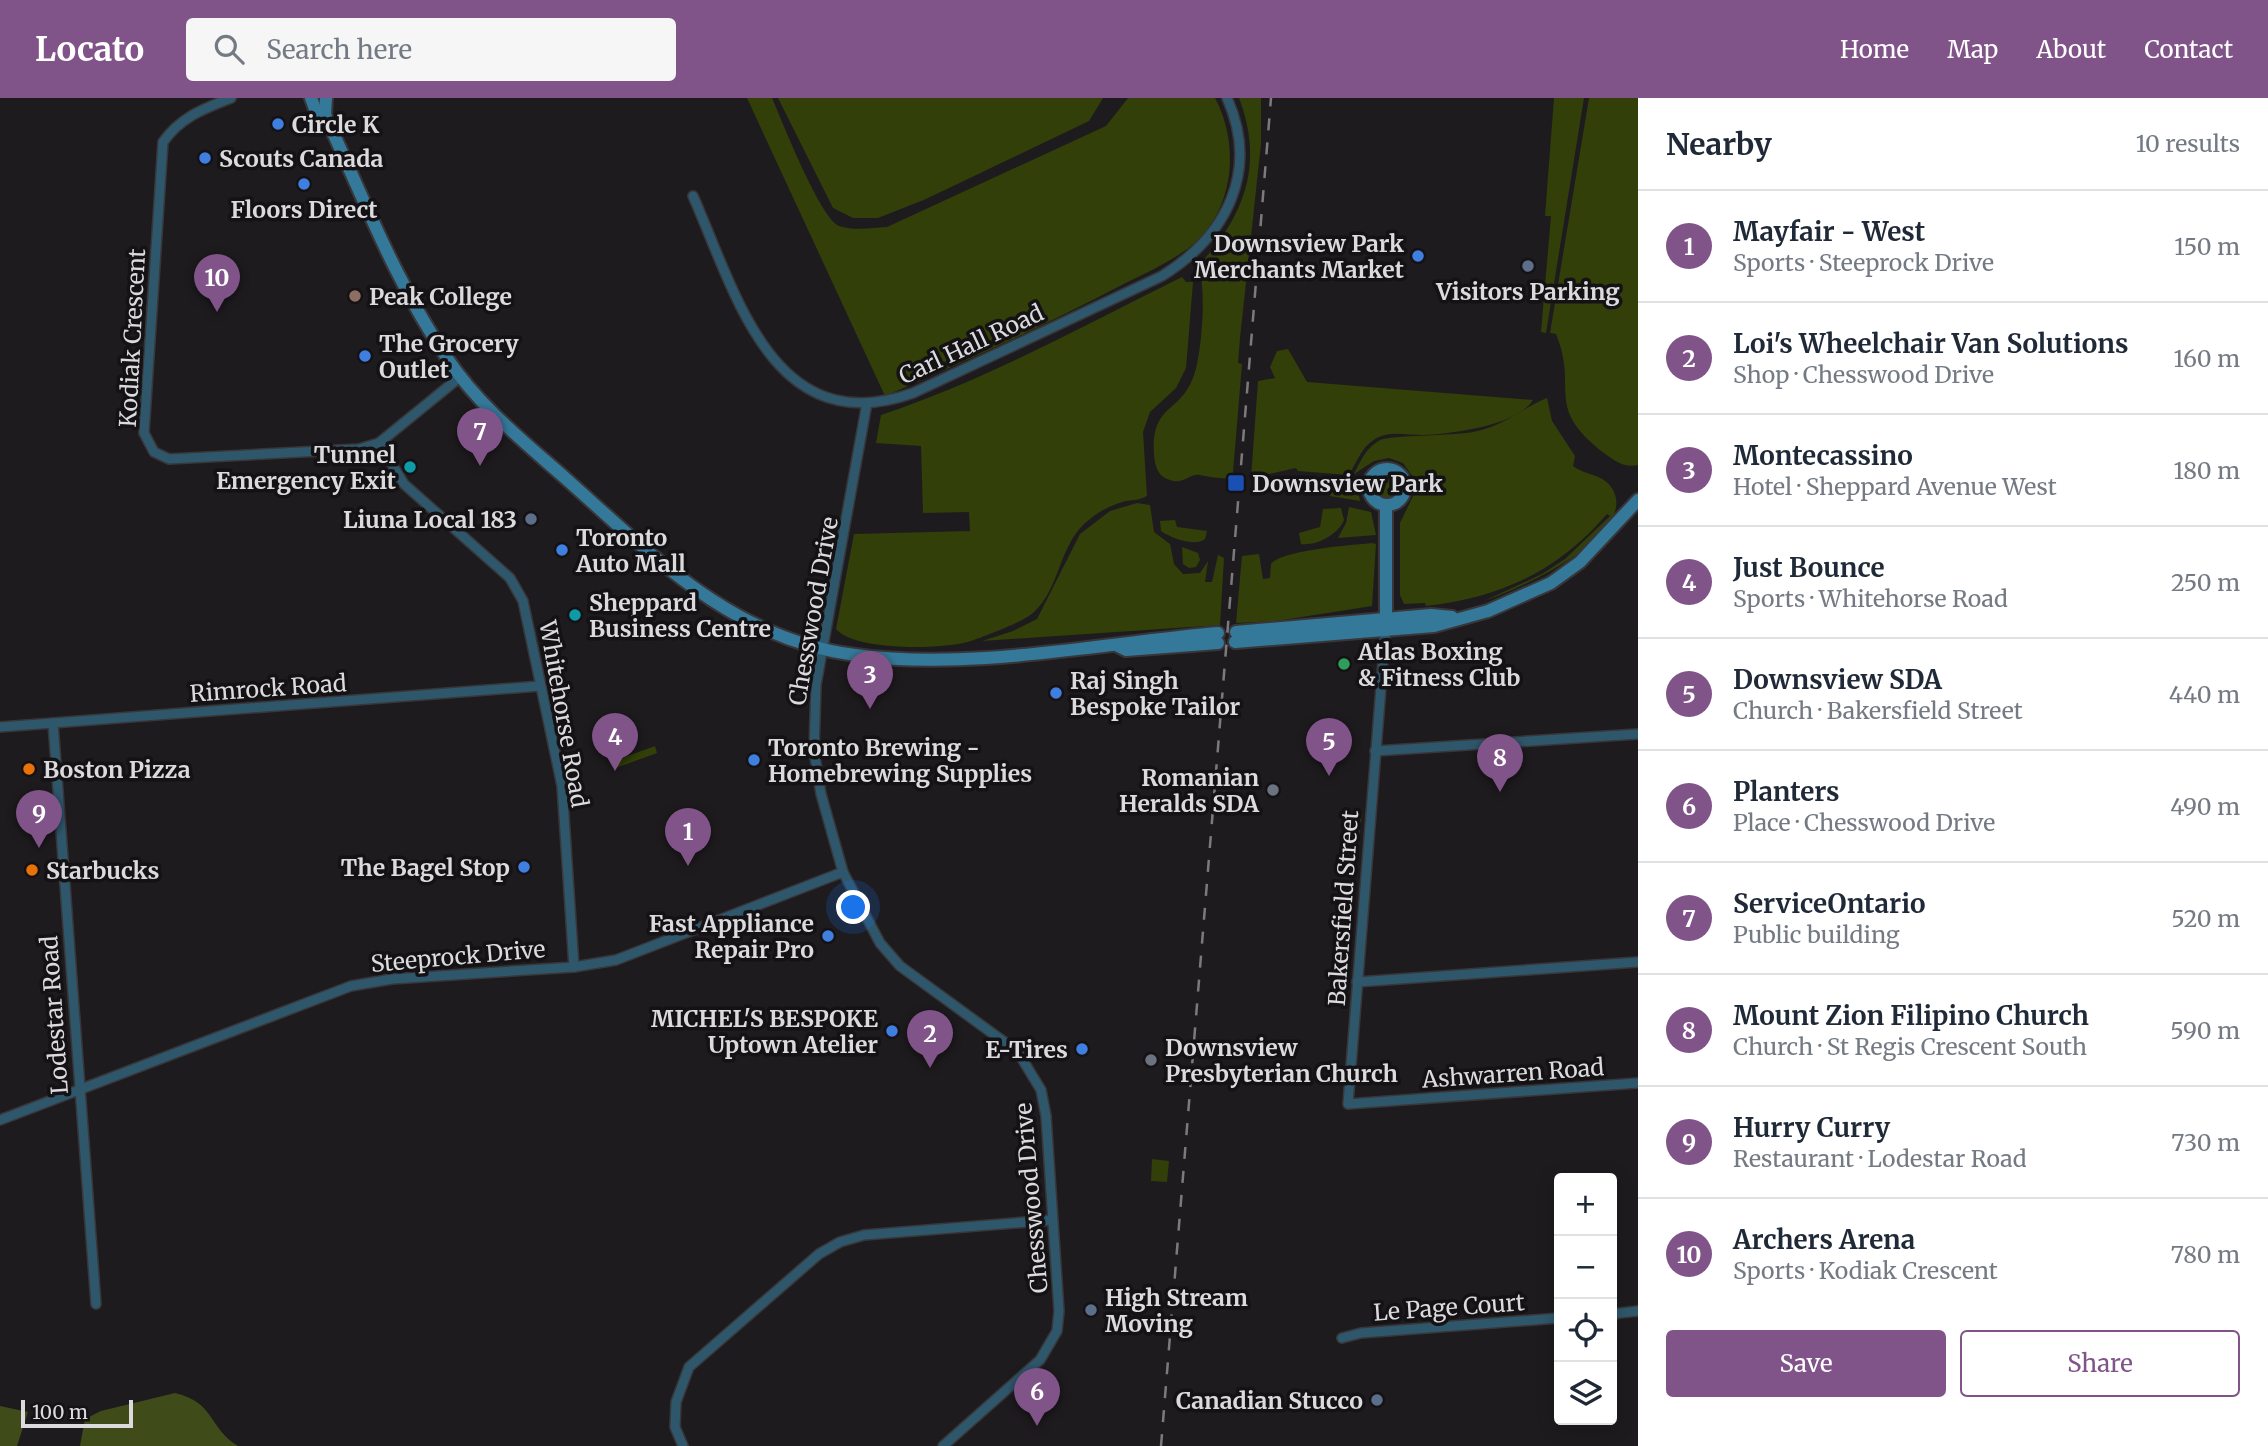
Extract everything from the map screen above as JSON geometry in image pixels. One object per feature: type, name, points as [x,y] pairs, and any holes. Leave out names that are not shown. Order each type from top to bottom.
[{"type":"main road","points":[[311,98],[315,109],[326,115]]},
{"type":"main road","points":[[326,98],[326,115],[401,282],[426,327],[460,377],[520,438],[695,592],[755,626],[822,649],[893,658],[953,659],[1116,645],[1123,641],[1218,638]]},
{"type":"main road","points":[[1236,637],[1386,626],[1431,615],[1458,617],[1510,603],[1551,583],[1606,538],[1638,500]]},
{"type":"main road","points":[[1386,505],[1386,626]]},
{"type":"street","name":"Kodiak Crescent","points":[[231,98],[190,115],[174,127],[163,142],[144,433],[153,452],[169,459],[359,449],[379,443],[460,377]]},
{"type":"street","name":"Carl Hall Road","points":[[693,197],[747,320],[775,363],[794,382],[817,394],[837,401],[867,403],[913,393],[1162,276],[1189,258],[1216,230],[1234,188],[1239,145],[1227,98]]},
{"type":"street","name":"Chesswood Drive","points":[[867,403],[822,649],[813,715],[814,751],[821,794],[843,872],[872,932],[893,958],[1018,1052],[1034,1073],[1041,1090],[1046,1116],[1059,1311],[1051,1345],[1040,1360],[943,1446]]},
{"type":"street","name":"Whitehorse Road","points":[[379,443],[404,484],[516,586],[528,619],[562,786],[573,967]]},
{"type":"street","name":"Bakersfield Street","points":[[1348,1104],[1386,626]]},
{"type":"street","name":"Rimrock Road","points":[[0,727],[540,687]]},
{"type":"street","name":"Lodestar Road","points":[[53,723],[96,1304]]},
{"type":"street","points":[[1375,751],[1638,734]]},
{"type":"street","name":"Steeprock Drive","points":[[0,1120],[365,982],[573,967],[628,956],[843,872]]},
{"type":"street","points":[[1357,982],[1638,962]]},
{"type":"street","name":"Ashwarren Road","points":[[1348,1104],[1638,1083]]},
{"type":"street","points":[[683,1446],[675,1427],[676,1402],[689,1367],[819,1254],[840,1242],[864,1235],[1052,1220]]},
{"type":"street","points":[[1617,1313],[1638,1311]]},
{"type":"street","name":"Le Page Court","points":[[1342,1338],[1361,1333],[1554,1318]]},
{"type":"green space","points":[[747,98],[772,98],[802,168],[822,206],[831,219],[845,228],[887,227],[1106,126],[1128,98],[1215,98],[1228,134],[1230,153],[1226,191],[1210,226],[1180,254],[1032,330],[885,396]]},
{"type":"green space","points":[[778,98],[1103,98],[1089,121],[926,199],[878,218],[853,218],[833,208]]},
{"type":"green space","points":[[1239,98],[1261,98],[1261,144],[1240,338],[1238,363],[1242,364],[1233,472],[1231,479],[1196,475],[1175,481],[1166,479],[1158,470],[1154,439],[1161,418],[1187,390],[1196,368],[1203,305],[1198,266],[1227,229],[1245,190],[1250,146],[1247,123]]},
{"type":"green space","points":[[1554,98],[1584,98],[1546,333],[1541,332],[1551,216],[1545,216]]},
{"type":"green space","points":[[1589,98],[1638,98],[1638,465],[1633,466],[1620,463],[1604,453],[1585,437],[1574,422],[1568,409],[1562,353],[1556,334],[1550,333]]},
{"type":"green space","points":[[1182,277],[1186,282],[1193,282],[1186,368],[1176,388],[1150,412],[1143,432],[1147,496],[1109,507],[1084,524],[1069,545],[1049,592],[1034,612],[977,639],[941,646],[880,645],[846,636],[836,629],[854,534],[970,531],[969,512],[923,513],[921,446],[876,443],[881,415],[996,369]]},
{"type":"green space","points":[[1288,349],[1307,382],[1533,400],[1513,416],[1482,427],[1434,434],[1394,434],[1379,437],[1364,449],[1349,475],[1298,471],[1296,468],[1251,478],[1258,381],[1275,378],[1270,367],[1277,351]]},
{"type":"green space","points":[[1547,398],[1552,421],[1575,456],[1573,466],[1605,481],[1613,490],[1616,508],[1608,526],[1570,559],[1521,586],[1484,601],[1542,574],[1565,559],[1610,516],[1607,514],[1588,534],[1548,566],[1503,588],[1453,602],[1426,606],[1425,603],[1404,604],[1400,595],[1400,523],[1414,494],[1413,477],[1403,463],[1389,458],[1374,461],[1354,474],[1364,455],[1375,443],[1386,438],[1485,429]]},
{"type":"green space","points":[[1387,475],[1396,478],[1399,487],[1396,496],[1387,499],[1378,496],[1375,487],[1378,478]]},
{"type":"green space","points":[[1356,481],[1360,501],[1330,496],[1334,487]]},
{"type":"green space","points":[[1137,503],[1150,505],[1154,532],[1170,544],[1174,564],[1183,574],[1200,573],[1208,561],[1205,582],[1212,582],[1218,555],[1224,558],[1220,625],[982,641],[1013,631],[1037,619],[1080,534],[1110,511]]},
{"type":"green space","points":[[1349,507],[1371,512],[1376,535],[1338,538],[1346,523]]},
{"type":"green space","points":[[1341,508],[1344,520],[1332,535],[1320,541],[1301,544],[1299,533],[1320,527],[1323,509]]},
{"type":"green space","points":[[1175,520],[1177,527],[1207,531],[1205,539],[1189,542],[1161,531],[1160,521]]},
{"type":"green space","points":[[1376,544],[1372,606],[1276,621],[1236,623],[1242,556],[1259,554],[1263,579],[1270,578],[1271,564],[1289,555]]},
{"type":"green space","points":[[1182,547],[1198,553],[1200,560],[1196,567],[1189,568],[1183,564]]},
{"type":"green space","points":[[655,746],[657,753],[616,768],[614,761]]},
{"type":"green space","points":[[1349,812],[1362,813],[1357,857],[1345,856]]},
{"type":"green space","points":[[1152,1159],[1169,1161],[1167,1182],[1151,1181]]},
{"type":"green space","points":[[175,1393],[198,1403],[221,1432],[238,1446],[80,1446],[85,1419],[101,1411]]},
{"type":"green space","points":[[0,1406],[28,1412],[17,1446],[0,1446]]},
{"type":"railway","points":[[1161,1446],[1271,98]]},
{"type":"place","name":"Circle K","points":[[278,124]]},
{"type":"place","name":"Scouts Canada","points":[[205,158]]},
{"type":"place","name":"Floors Direct","points":[[304,184]]},
{"type":"place","name":"Downsview Park Merchants Market","points":[[1418,256]]},
{"type":"place","name":"Visitors Parking","points":[[1528,266]]},
{"type":"place","name":"Peak College","points":[[355,296]]},
{"type":"place","name":"Archers Arena","points":[[217,312]]},
{"type":"place","name":"The Grocery Outlet","points":[[365,356]]},
{"type":"place","name":"ServiceOntario","points":[[480,466]]},
{"type":"place","name":"Tunnel Emergency Exit","points":[[410,467]]},
{"type":"place","name":"Downsview Park","points":[[1236,483]]},
{"type":"place","name":"Liuna Local 183","points":[[531,519]]},
{"type":"place","name":"Toronto Auto Mall","points":[[562,550]]},
{"type":"place","name":"Sheppard Business Centre","points":[[575,615]]},
{"type":"place","name":"Atlas Boxing & Fitness Club","points":[[1344,664]]},
{"type":"place","name":"Raj Singh Bespoke Tailor","points":[[1056,693]]},
{"type":"place","name":"Montecassino","points":[[870,709]]},
{"type":"place","name":"Toronto Brewing - Homebrewing Supplies","points":[[754,760]]},
{"type":"place","name":"Boston Pizza","points":[[29,769]]},
{"type":"place","name":"Just Bounce","points":[[615,771]]},
{"type":"place","name":"Downsview SDA","points":[[1329,776]]},
{"type":"place","name":"Romanian Heralds SDA","points":[[1273,790]]},
{"type":"place","name":"Mount Zion Filipino Church","points":[[1500,792]]},
{"type":"place","name":"Hurry Curry","points":[[39,848]]},
{"type":"place","name":"Mayfair - West","points":[[688,866]]},
{"type":"place","name":"The Bagel Stop","points":[[524,867]]},
{"type":"place","name":"Starbucks","points":[[32,870]]},
{"type":"place","name":"Fast Appliance Repair Pro","points":[[828,936]]},
{"type":"place","name":"MICHEL'S BESPOKE Uptown Atelier","points":[[892,1031]]},
{"type":"place","name":"E-Tires","points":[[1082,1049]]},
{"type":"place","name":"Downsview Presbyterian Church","points":[[1151,1060]]},
{"type":"place","name":"Loi's Wheelchair Van Solutions","points":[[930,1068]]},
{"type":"place","name":"High Stream Moving","points":[[1091,1310]]},
{"type":"place","name":"Canadian Stucco","points":[[1377,1400]]},
{"type":"place","name":"Planters","points":[[1037,1426]]}]
